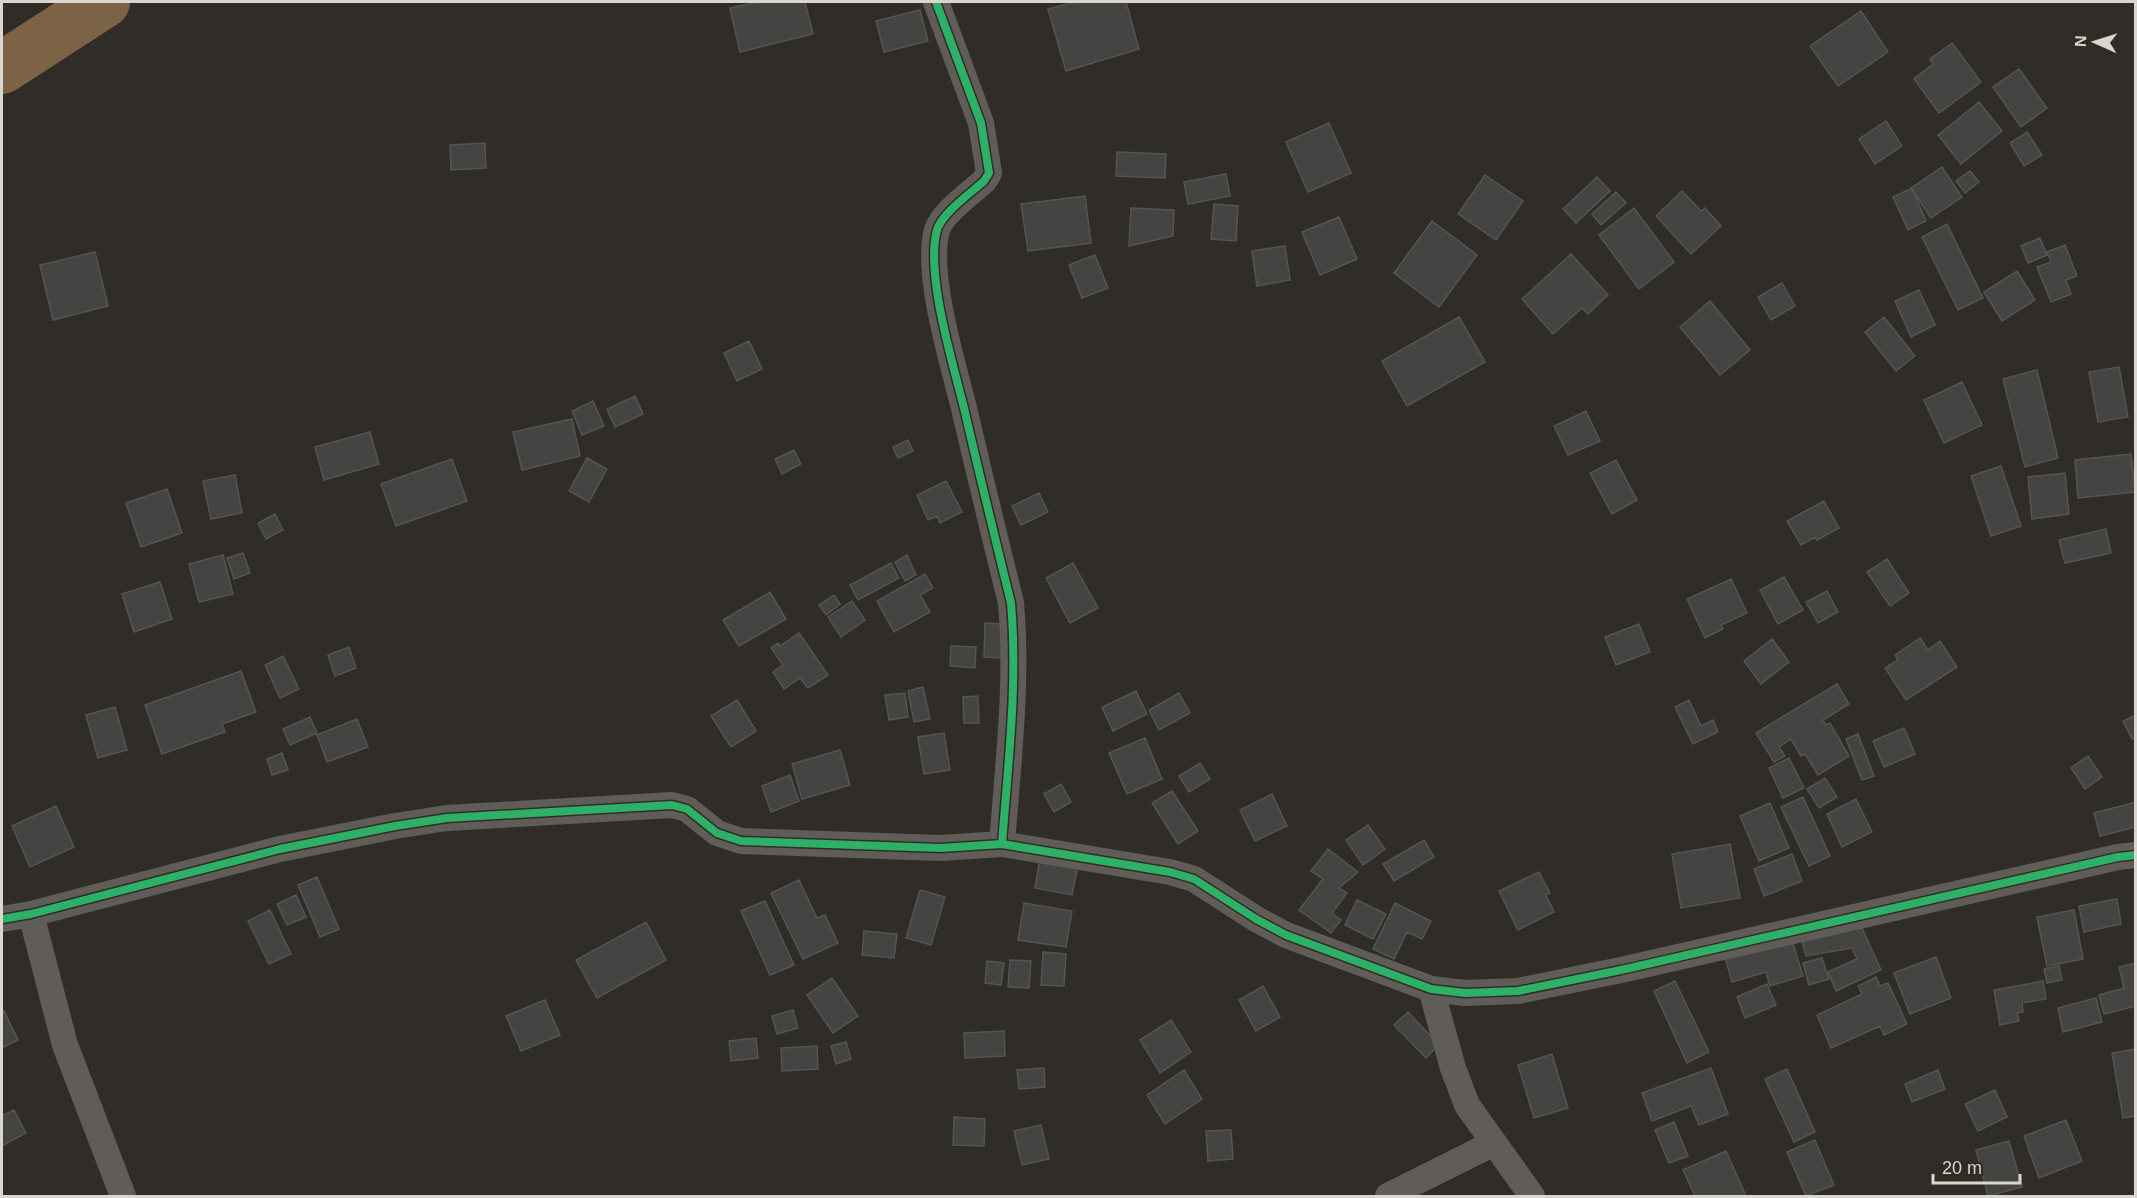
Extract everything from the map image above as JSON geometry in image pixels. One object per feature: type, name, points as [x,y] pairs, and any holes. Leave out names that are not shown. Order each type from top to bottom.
[{"type":"street","points":[[936,2],[981,123],[989,173],[984,181],[942,220],[937,230],[935,243],[935,272],[944,328],[1011,603],[1014,639],[1002,843]]},
{"type":"street","points":[[2,919],[32,914],[280,849],[354,833],[447,818],[679,806],[687,809],[717,833],[741,841],[940,848],[1002,843],[1170,872],[1194,879],[1256,919],[1286,935],[1431,989],[1465,993],[1518,991],[1621,970],[2118,857],[2136,855]]},
{"type":"street","points":[[32,914],[65,1045],[123,1197]]},
{"type":"street","points":[[1431,989],[1467,1105],[1532,1197]]},
{"type":"street","points":[[1388,1197],[1494,1143]]},
{"type":"building","points":[[757,2],[805,2],[813,34],[740,52],[730,8]]},
{"type":"building","points":[[1075,2],[1126,2],[1139,49],[1066,71],[1048,9]]},
{"type":"building","points":[[920,10],[928,41],[884,52],[876,21]]},
{"type":"building","points":[[1861,11],[1888,52],[1838,86],[1810,46]]},
{"type":"building","points":[[1952,43],[1981,82],[1939,113],[1914,79],[1933,64],[1930,59]]},
{"type":"building","points":[[2019,69],[2047,108],[2021,127],[1993,87]]},
{"type":"building","points":[[1979,102],[2002,131],[1961,164],[1938,135]]},
{"type":"building","points":[[1886,121],[1902,146],[1875,164],[1859,139]]},
{"type":"building","points":[[1329,123],[1351,173],[1308,192],[1286,142]]},
{"type":"building","points":[[2027,132],[2042,155],[2024,166],[2010,143]]},
{"type":"building","points":[[485,143],[486,168],[451,170],[450,145]]},
{"type":"building","points":[[1117,152],[1166,154],[1165,178],[1116,176]]},
{"type":"building","points":[[1942,167],[1962,197],[1931,218],[1911,188]]},
{"type":"building","points":[[1970,171],[1979,182],[1965,193],[1956,181]]},
{"type":"building","points":[[1226,174],[1230,196],[1188,204],[1184,182]]},
{"type":"building","points":[[1485,175],[1523,201],[1496,240],[1458,214]]},
{"type":"building","points":[[1597,177],[1610,191],[1576,223],[1563,209]]},
{"type":"building","points":[[1912,188],[1926,221],[1908,230],[1893,197]]},
{"type":"building","points":[[1682,191],[1701,211],[1705,208],[1721,226],[1691,254],[1656,216]]},
{"type":"building","points":[[1616,192],[1626,203],[1601,225],[1592,214]]},
{"type":"building","points":[[1085,196],[1091,243],[1028,251],[1021,204]]},
{"type":"building","points":[[1214,204],[1238,206],[1236,241],[1211,239]]},
{"type":"building","points":[[1131,208],[1174,210],[1173,236],[1129,246]]},
{"type":"building","points":[[1634,208],[1674,262],[1639,289],[1599,235]]},
{"type":"building","points":[[1339,217],[1357,259],[1320,275],[1302,232]]},
{"type":"building","points":[[1432,221],[1477,255],[1439,307],[1394,273]]},
{"type":"building","points":[[1947,224],[1983,298],[1958,310],[1922,237]]},
{"type":"building","points":[[2040,238],[2047,255],[2028,263],[2021,246]]},
{"type":"building","points":[[2065,245],[2077,276],[2066,280],[2071,294],[2051,302],[2037,267],[2051,262],[2047,252]]},
{"type":"building","points":[[1285,246],[1290,280],[1257,286],[1252,251]]},
{"type":"building","points":[[95,252],[108,306],[53,320],[40,265]]},
{"type":"building","points":[[1571,254],[1608,295],[1588,314],[1582,308],[1553,334],[1522,299]]},
{"type":"building","points":[[1095,255],[1108,288],[1082,298],[1069,265]]},
{"type":"building","points":[[2017,271],[2035,300],[2002,321],[1984,292]]},
{"type":"building","points":[[1782,283],[1795,306],[1771,320],[1758,297]]},
{"type":"building","points":[[1919,290],[1935,325],[1911,337],[1895,301]]},
{"type":"building","points":[[1710,301],[1750,350],[1720,375],[1680,327]]},
{"type":"building","points":[[1459,317],[1485,362],[1407,406],[1382,361]]},
{"type":"building","points":[[1884,317],[1915,356],[1896,371],[1865,332]]},
{"type":"building","points":[[749,341],[762,369],[737,381],[724,353]]},
{"type":"building","points":[[2119,367],[2128,417],[2098,422],[2089,372]]},
{"type":"building","points":[[2037,370],[2058,458],[2025,467],[2003,379]]},
{"type":"building","points":[[1962,382],[1982,425],[1944,443],[1924,400]]},
{"type":"building","points":[[635,396],[643,414],[615,427],[607,409]]},
{"type":"building","points":[[593,401],[604,426],[582,435],[572,411]]},
{"type":"building","points":[[1586,411],[1600,441],[1568,455],[1554,426]]},
{"type":"building","points":[[572,419],[580,456],[522,470],[513,432]]},
{"type":"building","points":[[370,432],[379,464],[324,480],[315,447]]},
{"type":"building","points":[[908,440],[913,451],[898,458],[893,447]]},
{"type":"building","points":[[794,450],[801,464],[782,474],[775,459]]},
{"type":"building","points":[[2131,454],[2135,492],[2078,498],[2075,460]]},
{"type":"building","points":[[587,458],[607,469],[589,502],[569,491]]},
{"type":"building","points":[[452,459],[467,501],[396,526],[381,484]]},
{"type":"building","points":[[1616,460],[1637,500],[1612,514],[1590,473]]},
{"type":"building","points":[[2001,466],[2021,526],[1991,536],[1971,476]]},
{"type":"building","points":[[2065,473],[2069,514],[2032,519],[2028,477]]},
{"type":"building","points":[[235,475],[242,513],[211,519],[203,481]]},
{"type":"building","points":[[946,481],[962,512],[940,523],[937,516],[928,520],[917,495]]},
{"type":"building","points":[[167,489],[182,533],[141,547],[126,503]]},
{"type":"building","points":[[1039,493],[1048,512],[1021,525],[1012,506]]},
{"type":"building","points":[[1824,501],[1839,528],[1817,540],[1815,537],[1801,545],[1787,521]]},
{"type":"building","points":[[275,514],[283,530],[266,539],[258,523]]},
{"type":"building","points":[[2106,529],[2111,553],[2065,563],[2059,540]]},
{"type":"building","points":[[243,553],[250,573],[234,579],[227,558]]},
{"type":"building","points":[[223,555],[233,594],[199,602],[189,564]]},
{"type":"building","points":[[907,555],[916,575],[905,581],[895,562]]},
{"type":"building","points":[[1887,559],[1909,593],[1890,606],[1867,572]]},
{"type":"building","points":[[891,563],[899,578],[858,600],[850,585]]},
{"type":"building","points":[[1073,563],[1098,608],[1070,623],[1046,578]]},
{"type":"building","points":[[925,574],[933,588],[920,595],[930,612],[894,632],[877,601]]},
{"type":"building","points":[[1784,577],[1803,610],[1778,624],[1760,590]]},
{"type":"building","points":[[1731,579],[1747,613],[1721,625],[1723,629],[1705,638],[1687,599]]},
{"type":"building","points":[[160,582],[172,619],[134,632],[122,594]]},
{"type":"building","points":[[1827,591],[1838,612],[1818,623],[1806,602]]},
{"type":"building","points":[[770,592],[786,619],[739,646],[723,620]]},
{"type":"building","points":[[834,595],[840,604],[826,615],[819,605]]},
{"type":"building","points":[[852,601],[865,620],[841,637],[828,617]]},
{"type":"building","points":[[985,623],[1002,624],[1001,658],[984,657]]},
{"type":"building","points":[[1639,624],[1650,652],[1616,665],[1605,637]]},
{"type":"building","points":[[799,633],[828,675],[808,688],[800,678],[784,689],[773,672],[783,665],[771,648],[778,643],[780,646]]},
{"type":"building","points":[[1920,638],[1928,650],[1940,641],[1957,667],[1906,700],[1885,668],[1898,660],[1895,655]]},
{"type":"building","points":[[1772,639],[1789,662],[1761,684],[1744,661]]},
{"type":"building","points":[[951,646],[976,647],[975,668],[950,666]]},
{"type":"building","points":[[349,647],[356,668],[335,676],[328,655]]},
{"type":"building","points":[[283,656],[299,689],[280,698],[265,665]]},
{"type":"building","points":[[241,671],[256,712],[222,724],[225,732],[162,754],[145,705]]},
{"type":"building","points":[[1837,684],[1849,704],[1823,720],[1826,725],[1830,723],[1849,756],[1818,775],[1805,754],[1801,756],[1791,739],[1779,747],[1785,756],[1774,762],[1756,733]]},
{"type":"building","points":[[923,687],[930,719],[914,722],[908,691]]},
{"type":"building","points":[[1136,691],[1147,714],[1113,731],[1102,707]]},
{"type":"building","points":[[905,693],[908,717],[889,720],[885,695]]},
{"type":"building","points":[[1179,693],[1190,713],[1159,730],[1149,710]]},
{"type":"building","points":[[978,696],[979,723],[964,723],[963,697]]},
{"type":"building","points":[[737,700],[756,731],[731,747],[711,716]]},
{"type":"building","points":[[1689,700],[1701,726],[1713,720],[1718,732],[1693,744],[1675,707]]},
{"type":"building","points":[[115,707],[127,750],[98,758],[86,715]]},
{"type":"building","points":[[2136,715],[2136,738],[2132,739],[2123,721]]},
{"type":"building","points":[[310,717],[317,733],[290,745],[283,729]]},
{"type":"building","points":[[357,719],[368,747],[327,762],[317,735]]},
{"type":"building","points":[[1904,728],[1915,754],[1884,767],[1873,741]]},
{"type":"building","points":[[944,733],[950,770],[924,774],[918,737]]},
{"type":"building","points":[[1858,734],[1874,776],[1862,780],[1846,739]]},
{"type":"building","points":[[1145,738],[1162,779],[1127,794],[1109,753]]},
{"type":"building","points":[[840,750],[850,785],[802,799],[792,764]]},
{"type":"building","points":[[282,753],[288,770],[272,775],[267,759]]},
{"type":"building","points":[[2088,756],[2102,777],[2085,789],[2071,768]]},
{"type":"building","points":[[1789,758],[1804,788],[1783,798],[1769,768]]},
{"type":"building","points":[[1200,763],[1210,779],[1189,792],[1179,776]]},
{"type":"building","points":[[790,775],[799,801],[771,812],[762,786]]},
{"type":"building","points":[[1825,778],[1837,797],[1819,808],[1807,789]]},
{"type":"building","points":[[1061,784],[1071,802],[1054,812],[1044,794]]},
{"type":"building","points":[[1172,791],[1198,831],[1178,844],[1152,803]]},
{"type":"building","points":[[1272,794],[1287,826],[1255,841],[1240,810]]},
{"type":"building","points":[[1803,797],[1830,856],[1809,866],[1781,807]]},
{"type":"building","points":[[1856,799],[1872,832],[1842,847],[1827,814]]},
{"type":"building","points":[[2136,802],[2136,827],[2100,836],[2094,813]]},
{"type":"building","points":[[1770,803],[1789,848],[1759,861],[1740,816]]},
{"type":"building","points":[[56,806],[74,847],[30,867],[12,826]]},
{"type":"building","points":[[1368,825],[1385,849],[1363,865],[1346,840]]},
{"type":"building","points":[[1424,840],[1434,857],[1394,881],[1383,864]]},
{"type":"building","points":[[1730,844],[1740,898],[1681,908],[1672,854]]},
{"type":"building","points":[[1328,849],[1358,872],[1339,888],[1347,893],[1332,913],[1341,920],[1331,933],[1299,910],[1323,879],[1311,871]]},
{"type":"building","points":[[1792,854],[1802,881],[1764,896],[1754,869]]},
{"type":"building","points":[[1040,859],[1078,866],[1072,895],[1035,888]]},
{"type":"building","points":[[1539,872],[1550,893],[1546,895],[1554,912],[1518,930],[1499,891]]},
{"type":"building","points":[[317,877],[339,929],[320,937],[298,885]]},
{"type":"building","points":[[799,880],[817,918],[825,915],[838,943],[803,959],[771,893]]},
{"type":"building","points":[[920,890],[945,897],[931,945],[906,938]]},
{"type":"building","points":[[296,895],[306,917],[287,925],[277,904]]},
{"type":"building","points":[[2117,899],[2121,924],[2084,932],[2079,906]]},
{"type":"building","points":[[1357,900],[1386,914],[1373,939],[1345,925]]},
{"type":"building","points":[[765,901],[794,965],[770,975],[741,911]]},
{"type":"building","points":[[1024,903],[1072,911],[1066,947],[1018,940]]},
{"type":"building","points":[[1395,903],[1431,921],[1422,939],[1407,932],[1394,959],[1373,949]]},
{"type":"building","points":[[270,910],[291,954],[269,964],[248,921]]},
{"type":"building","points":[[2074,910],[2083,959],[2047,966],[2037,917]]},
{"type":"building","points":[[1857,917],[1881,970],[1836,991],[1828,972],[1857,959],[1852,948],[1806,956],[1799,930]]},
{"type":"building","points":[[646,922],[666,960],[597,998],[576,960]]},
{"type":"building","points":[[864,931],[897,934],[894,958],[862,955]]},
{"type":"building","points":[[1791,937],[1803,976],[1770,986],[1766,972],[1732,982],[1725,957]]},
{"type":"building","points":[[1043,952],[1066,954],[1064,986],[1041,985]]},
{"type":"building","points":[[1936,957],[1951,998],[1910,1014],[1894,973]]},
{"type":"building","points":[[1822,958],[1829,979],[1809,985],[1803,963]]},
{"type":"building","points":[[1010,960],[1031,961],[1029,988],[1008,987]]},
{"type":"building","points":[[987,961],[1004,963],[1001,985],[985,983]]},
{"type":"building","points":[[2136,963],[2136,1006],[2104,1014],[2099,995],[2124,988],[2119,967]]},
{"type":"building","points":[[2059,966],[2062,980],[2047,983],[2044,969]]},
{"type":"building","points":[[1876,977],[1880,986],[1888,983],[1907,1024],[1884,1035],[1880,1026],[1831,1048],[1817,1015],[1862,994],[1858,986]]},
{"type":"building","points":[[832,978],[858,1016],[833,1033],[807,995]]},
{"type":"building","points":[[1675,981],[1709,1052],[1687,1063],[1654,991]]},
{"type":"building","points":[[2043,981],[2046,999],[2022,1003],[2023,1012],[2017,1013],[2019,1021],[2000,1025],[1994,990]]},
{"type":"building","points":[[1767,984],[1776,1005],[1745,1018],[1737,997]]},
{"type":"building","points":[[1263,986],[1280,1017],[1256,1031],[1239,1000]]},
{"type":"building","points":[[2096,998],[2102,1022],[2063,1032],[2058,1008]]},
{"type":"building","points":[[545,1000],[560,1035],[521,1051],[506,1016]]},
{"type":"building","points":[[793,1010],[798,1028],[777,1034],[772,1016]]},
{"type":"building","points":[[4,1011],[18,1040],[2,1048],[2,1012]]},
{"type":"building","points":[[1408,1012],[1439,1045],[1426,1058],[1394,1025]]},
{"type":"building","points":[[1171,1020],[1191,1052],[1160,1073],[1140,1040]]},
{"type":"building","points":[[1004,1031],[1005,1056],[965,1058],[964,1033]]},
{"type":"building","points":[[756,1038],[758,1058],[731,1061],[729,1041]]},
{"type":"building","points":[[846,1042],[851,1059],[836,1064],[831,1046]]},
{"type":"building","points":[[817,1046],[818,1069],[782,1071],[781,1048]]},
{"type":"building","points":[[2136,1049],[2136,1116],[2123,1118],[2112,1053]]},
{"type":"building","points":[[1552,1054],[1568,1108],[1534,1118],[1518,1065]]},
{"type":"building","points":[[1044,1068],[1045,1087],[1019,1089],[1017,1070]]},
{"type":"building","points":[[1711,1068],[1728,1114],[1699,1125],[1691,1106],[1652,1121],[1642,1093]]},
{"type":"building","points":[[1787,1069],[1815,1132],[1794,1142],[1765,1079]]},
{"type":"building","points":[[1184,1070],[1202,1099],[1165,1124],[1147,1095]]},
{"type":"building","points":[[1938,1070],[1945,1089],[1912,1102],[1905,1084]]},
{"type":"building","points":[[1995,1090],[2007,1117],[1978,1131],[1965,1104]]},
{"type":"building","points":[[14,1110],[26,1133],[2,1146],[2,1116]]},
{"type":"building","points":[[954,1117],[985,1119],[984,1146],[953,1145]]},
{"type":"building","points":[[2066,1120],[2082,1161],[2039,1178],[2024,1136]]},
{"type":"building","points":[[1674,1122],[1688,1156],[1669,1163],[1655,1130]]},
{"type":"building","points":[[1041,1125],[1049,1159],[1022,1165],[1014,1131]]},
{"type":"building","points":[[1231,1130],[1233,1159],[1208,1161],[1206,1131]]},
{"type":"building","points":[[1815,1140],[1834,1185],[1806,1196],[1787,1152]]},
{"type":"building","points":[[2009,1141],[2022,1187],[1988,1196],[1976,1150]]},
{"type":"building","points":[[1726,1151],[1746,1196],[1695,1196],[1683,1170]]},
{"type":"waterway","points":[[2,68],[104,2]]},
{"type":"cycle path","points":[[936,2],[981,123],[989,173],[984,181],[945,217],[937,230],[934,248],[937,294],[947,344],[1011,603],[1013,693],[1002,844]]},
{"type":"cycle path","points":[[2,919],[31,914],[280,849],[395,826],[447,818],[672,805],[687,809],[717,833],[741,841],[940,848],[1002,844],[1170,872],[1194,879],[1256,919],[1286,935],[1431,989],[1465,993],[1518,991],[1621,970],[2118,857],[2136,855]]}]
